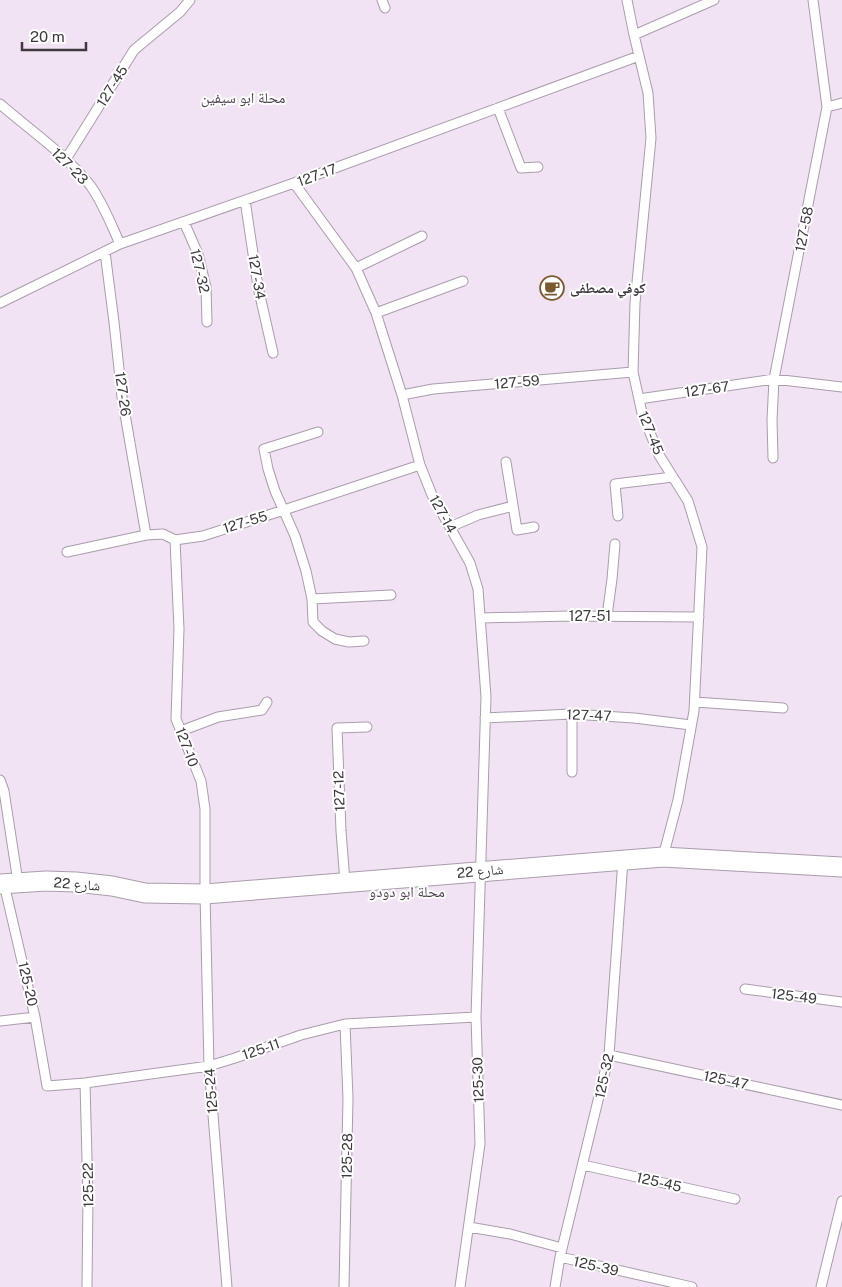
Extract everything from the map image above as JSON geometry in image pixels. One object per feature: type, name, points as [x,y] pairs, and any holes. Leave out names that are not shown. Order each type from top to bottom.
[{"type":"street","name":"شارع 22","points":[[8,883],[76,882],[112,886],[145,893],[204,894],[663,857],[842,867]]},
{"type":"lane","name":"127-45","points":[[66,159],[134,50],[180,12],[190,0]]},
{"type":"lane","name":"127-45","points":[[627,0],[648,93],[651,138],[636,303],[633,372],[642,413],[659,456],[688,501],[702,547],[695,702],[678,800],[663,857]]},
{"type":"lane","points":[[634,35],[714,0]]},
{"type":"lane","name":"127-58","points":[[773,458],[774,379],[828,108],[813,0]]},
{"type":"lane","name":"127-17","points":[[0,302],[120,244],[294,183],[639,56]]},
{"type":"lane","name":"127-23","points":[[0,104],[66,159],[90,185],[106,211],[120,244]]},
{"type":"lane","points":[[828,108],[842,104]]},
{"type":"lane","points":[[498,108],[521,168],[538,167]]},
{"type":"lane","name":"127-14","points":[[294,183],[356,268],[376,313],[402,395],[420,465],[432,495],[470,563],[478,589],[486,697],[481,871]]},
{"type":"lane","name":"127-34","points":[[245,200],[258,287],[273,353]]},
{"type":"lane","name":"127-32","points":[[184,222],[198,254],[206,287],[207,322]]},
{"type":"lane","points":[[356,268],[422,236]]},
{"type":"lane","name":"127-26","points":[[105,252],[122,397],[146,535]]},
{"type":"lane","points":[[376,313],[464,280]]},
{"type":"lane","name":"127-59","points":[[402,395],[434,388],[633,372]]},
{"type":"lane","name":"127-67","points":[[639,399],[774,379],[842,387]]},
{"type":"lane","points":[[318,432],[264,449],[275,491],[295,536],[306,571],[312,599],[313,622],[322,631],[335,639],[349,642],[364,642]]},
{"type":"lane","points":[[506,462],[517,530],[534,527]]},
{"type":"lane","name":"127-55","points":[[67,552],[146,535],[163,534],[175,540],[203,536],[420,465]]},
{"type":"lane","points":[[618,516],[615,484],[674,477]]},
{"type":"lane","points":[[450,527],[478,514],[513,506]]},
{"type":"lane","name":"127-10","points":[[175,540],[179,628],[176,719],[200,781],[205,809],[204,894]]},
{"type":"lane","points":[[607,616],[614,544]]},
{"type":"lane","points":[[312,599],[391,595]]},
{"type":"lane","name":"127-51","points":[[480,618],[699,617]]},
{"type":"lane","points":[[181,731],[218,717],[262,710],[267,702]]},
{"type":"lane","points":[[695,702],[783,708]]},
{"type":"lane","points":[[572,714],[572,772]]},
{"type":"lane","name":"127-47","points":[[486,718],[572,714],[634,718],[691,725]]},
{"type":"lane","name":"127-12","points":[[345,882],[337,728],[367,727]]},
{"type":"lane","name":"125-20","points":[[0,780],[4,791],[8,883],[47,1086]]},
{"type":"lane","name":"125-32","points":[[555,1287],[561,1253],[610,1055],[623,860]]},
{"type":"lane","name":"125-30","points":[[460,1287],[480,1144],[476,1017],[481,871]]},
{"type":"lane","name":"125-24","points":[[204,894],[209,1066],[227,1287]]},
{"type":"lane","name":"125-49","points":[[745,990],[842,1002]]},
{"type":"lane","points":[[0,1021],[35,1017]]},
{"type":"lane","name":"125-11","points":[[47,1086],[85,1083],[209,1066],[301,1035],[345,1024],[476,1017]]},
{"type":"lane","name":"125-28","points":[[344,1287],[348,1098],[345,1024]]},
{"type":"lane","name":"125-47","points":[[610,1055],[842,1105]]},
{"type":"lane","name":"125-22","points":[[85,1083],[88,1197],[87,1287]]},
{"type":"lane","name":"125-45","points":[[582,1165],[735,1198]]},
{"type":"lane","points":[[821,1287],[842,1201]]},
{"type":"lane","name":"125-39","points":[[468,1227],[510,1234],[561,1253],[692,1287]]},
{"type":"place","name":"كوفي مصطفى","points":[[552,288]]},
{"type":"district","name":"محلة ابو سيفين","points":[[243,98]]},
{"type":"district","name":"محلة ابو دودو","points":[[407,892]]}]
